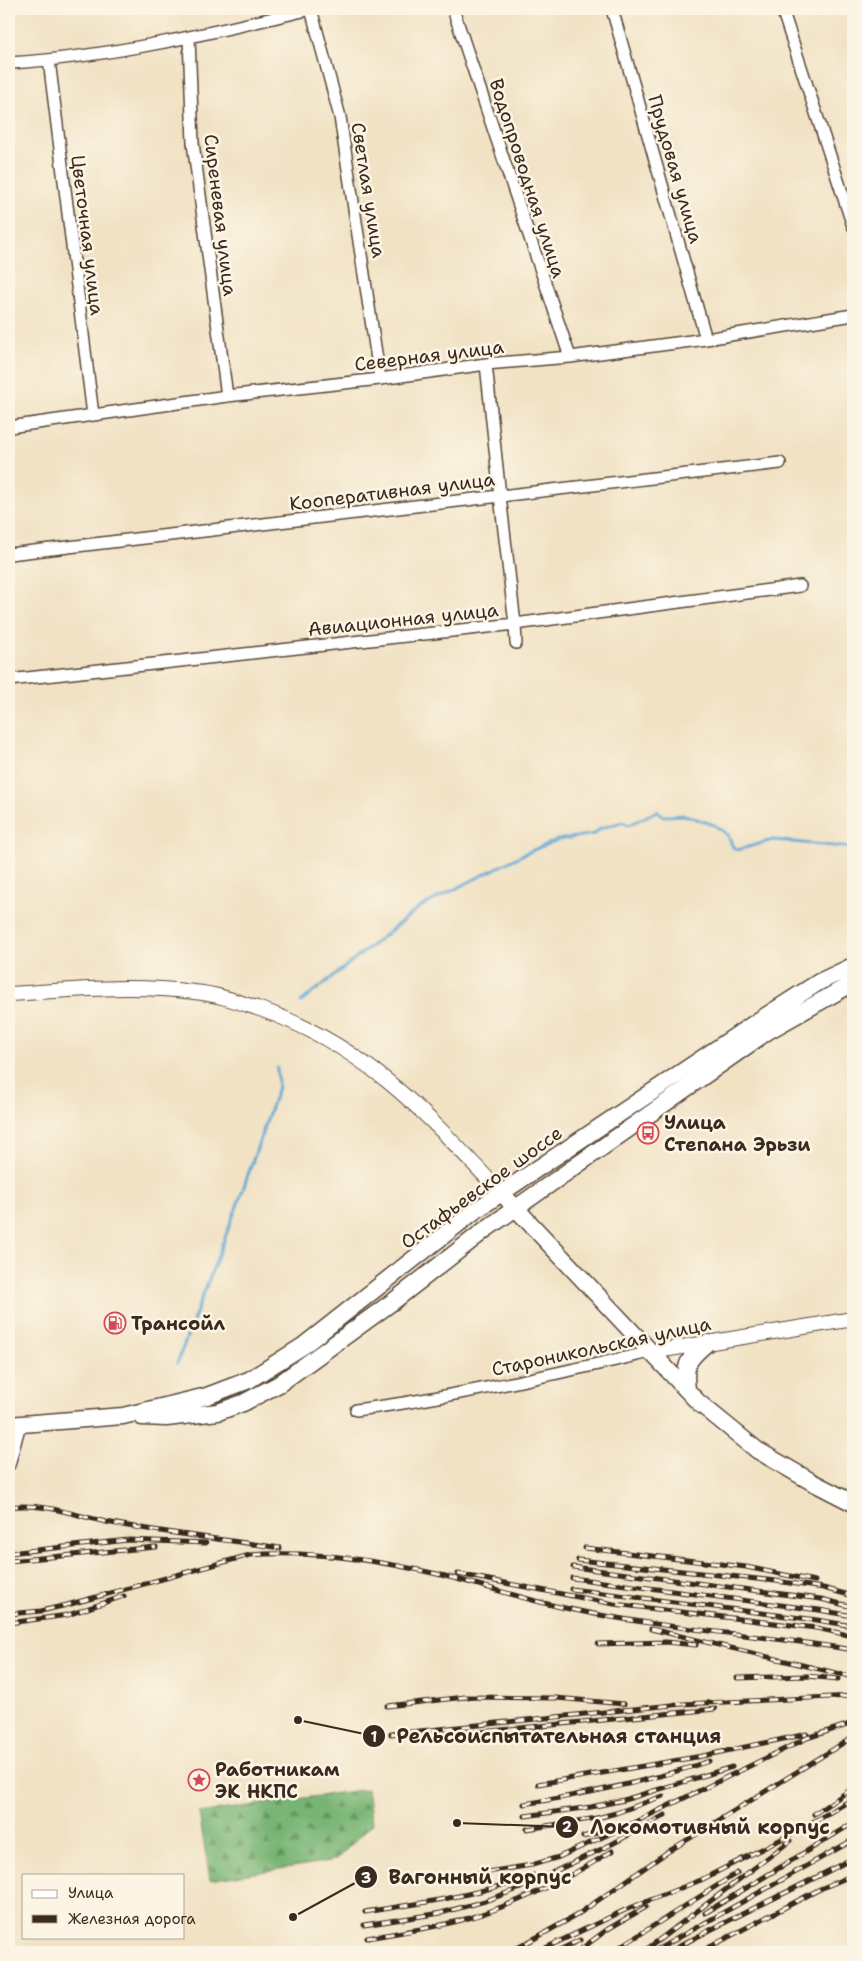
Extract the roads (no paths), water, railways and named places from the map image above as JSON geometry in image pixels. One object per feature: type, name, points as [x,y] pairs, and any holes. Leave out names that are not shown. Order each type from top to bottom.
[{"type":"main road","name":"Остафьевское шоссе","points":[[123,1416],[229,1389],[269,1369],[303,1346],[472,1213],[761,1019],[819,982],[853,966]]},
{"type":"main road","name":"Остафьевское шоссе","points":[[14,1424],[123,1416],[166,1418],[198,1415],[218,1412],[262,1394],[308,1363],[516,1208],[768,1031],[853,983]]},
{"type":"main road","points":[[501,1193],[698,1402],[757,1450],[853,1503]]},
{"type":"main road","points":[[688,1390],[685,1372],[687,1364],[691,1357],[707,1342]]},
{"type":"street","points":[[9,63],[49,60],[189,38],[311,9]]},
{"type":"street","name":"Светлая улица","points":[[311,9],[340,117],[380,379]]},
{"type":"street","name":"Водопроводная улица","points":[[454,9],[570,357]]},
{"type":"street","name":"Прудовая улица","points":[[612,9],[706,338]]},
{"type":"street","points":[[782,9],[853,226]]},
{"type":"street","name":"Сиреневая улица","points":[[189,38],[193,143],[227,396]]},
{"type":"street","name":"Цветочная улица","points":[[49,60],[93,415]]},
{"type":"street","name":"Северная улица","points":[[9,427],[227,396],[380,379],[486,364],[570,357],[853,315]]},
{"type":"street","points":[[486,364],[516,643]]},
{"type":"street","name":"Кооперативная улица","points":[[9,554],[780,462]]},
{"type":"street","name":"Авиационная улица","points":[[9,680],[515,624],[800,586]]},
{"type":"street","points":[[9,994],[104,987],[155,988],[218,995],[309,1028],[390,1081],[415,1104],[501,1193]]},
{"type":"street","name":"Староникольская улица","points":[[356,1410],[470,1393],[651,1352],[853,1319]]},
{"type":"street","points":[[9,1465],[14,1424]]},
{"type":"waterway","points":[[301,1002],[420,907],[524,854],[557,840],[594,834],[601,828],[622,822],[629,825],[657,811],[664,816],[685,815],[714,825],[728,835],[733,847],[737,850],[773,840],[853,848]]},
{"type":"waterway","points":[[177,1363],[240,1198],[278,1087],[277,1068]]},
{"type":"railway","points":[[9,1507],[33,1506],[128,1526],[280,1548]]},
{"type":"railway","points":[[9,1553],[128,1540],[206,1543]]},
{"type":"railway","points":[[9,1561],[156,1547]]},
{"type":"railway","points":[[585,1548],[746,1567],[815,1581]]},
{"type":"railway","points":[[9,1614],[41,1611],[67,1605],[250,1555],[297,1554],[344,1557],[414,1569],[549,1604],[601,1615],[853,1650]]},
{"type":"railway","points":[[578,1560],[776,1581],[823,1588],[853,1596]]},
{"type":"railway","points":[[573,1567],[821,1599],[853,1607]]},
{"type":"railway","points":[[458,1574],[614,1604],[816,1628],[853,1636]]},
{"type":"railway","points":[[572,1578],[853,1616]]},
{"type":"railway","points":[[571,1589],[853,1626]]},
{"type":"railway","points":[[9,1623],[68,1615],[124,1596]]},
{"type":"railway","points":[[651,1629],[853,1677]]},
{"type":"railway","points":[[598,1644],[666,1642],[696,1645]]},
{"type":"railway","points":[[737,1678],[806,1676],[838,1679]]},
{"type":"railway","points":[[391,1734],[682,1704],[853,1696]]},
{"type":"railway","points":[[387,1706],[465,1697],[556,1698],[624,1704]]},
{"type":"railway","points":[[419,1738],[715,1709]]},
{"type":"railway","points":[[435,1880],[532,1865],[559,1857],[807,1738],[853,1723]]},
{"type":"railway","points":[[538,1784],[702,1756],[807,1734]]},
{"type":"railway","points":[[510,1952],[577,1915],[666,1853],[853,1737]]},
{"type":"railway","points":[[524,1804],[617,1787],[709,1761]]},
{"type":"railway","points":[[525,1816],[591,1807],[624,1800],[732,1767]]},
{"type":"railway","points":[[814,1814],[853,1788]]},
{"type":"railway","points":[[527,1829],[597,1818],[663,1796]]},
{"type":"railway","points":[[537,1952],[625,1910],[701,1880],[799,1830],[853,1799]]},
{"type":"railway","points":[[364,1925],[441,1913],[485,1901],[518,1889],[612,1844],[665,1815]]},
{"type":"railway","points":[[705,1913],[853,1823]]},
{"type":"railway","points":[[583,1837],[609,1829]]},
{"type":"railway","points":[[653,1952],[853,1840]]},
{"type":"railway","points":[[643,1952],[790,1841]]},
{"type":"railway","points":[[367,1938],[422,1929],[495,1910],[556,1883],[612,1851]]},
{"type":"railway","points":[[669,1952],[853,1858]]},
{"type":"railway","points":[[612,1952],[737,1873]]},
{"type":"railway","points":[[365,1912],[471,1893],[533,1875]]},
{"type":"railway","points":[[700,1952],[820,1889],[853,1875]]},
{"type":"railway","points":[[577,1952],[608,1929],[646,1907]]},
{"type":"railway","points":[[555,1952],[580,1940]]},
{"type":"place","name":"Улица Степана Эрьзи","points":[[648,1133]]},
{"type":"place","name":"Трансойл","points":[[115,1323]]},
{"type":"place","name":"Рельсоиспытательная станция","points":[[298,1720]]},
{"type":"place","name":"Работникам ЭК НКПС","points":[[199,1780]]},
{"type":"place","name":"Локомотивный корпус","points":[[457,1823]]},
{"type":"place","name":"Вагонный корпус","points":[[293,1917]]}]
